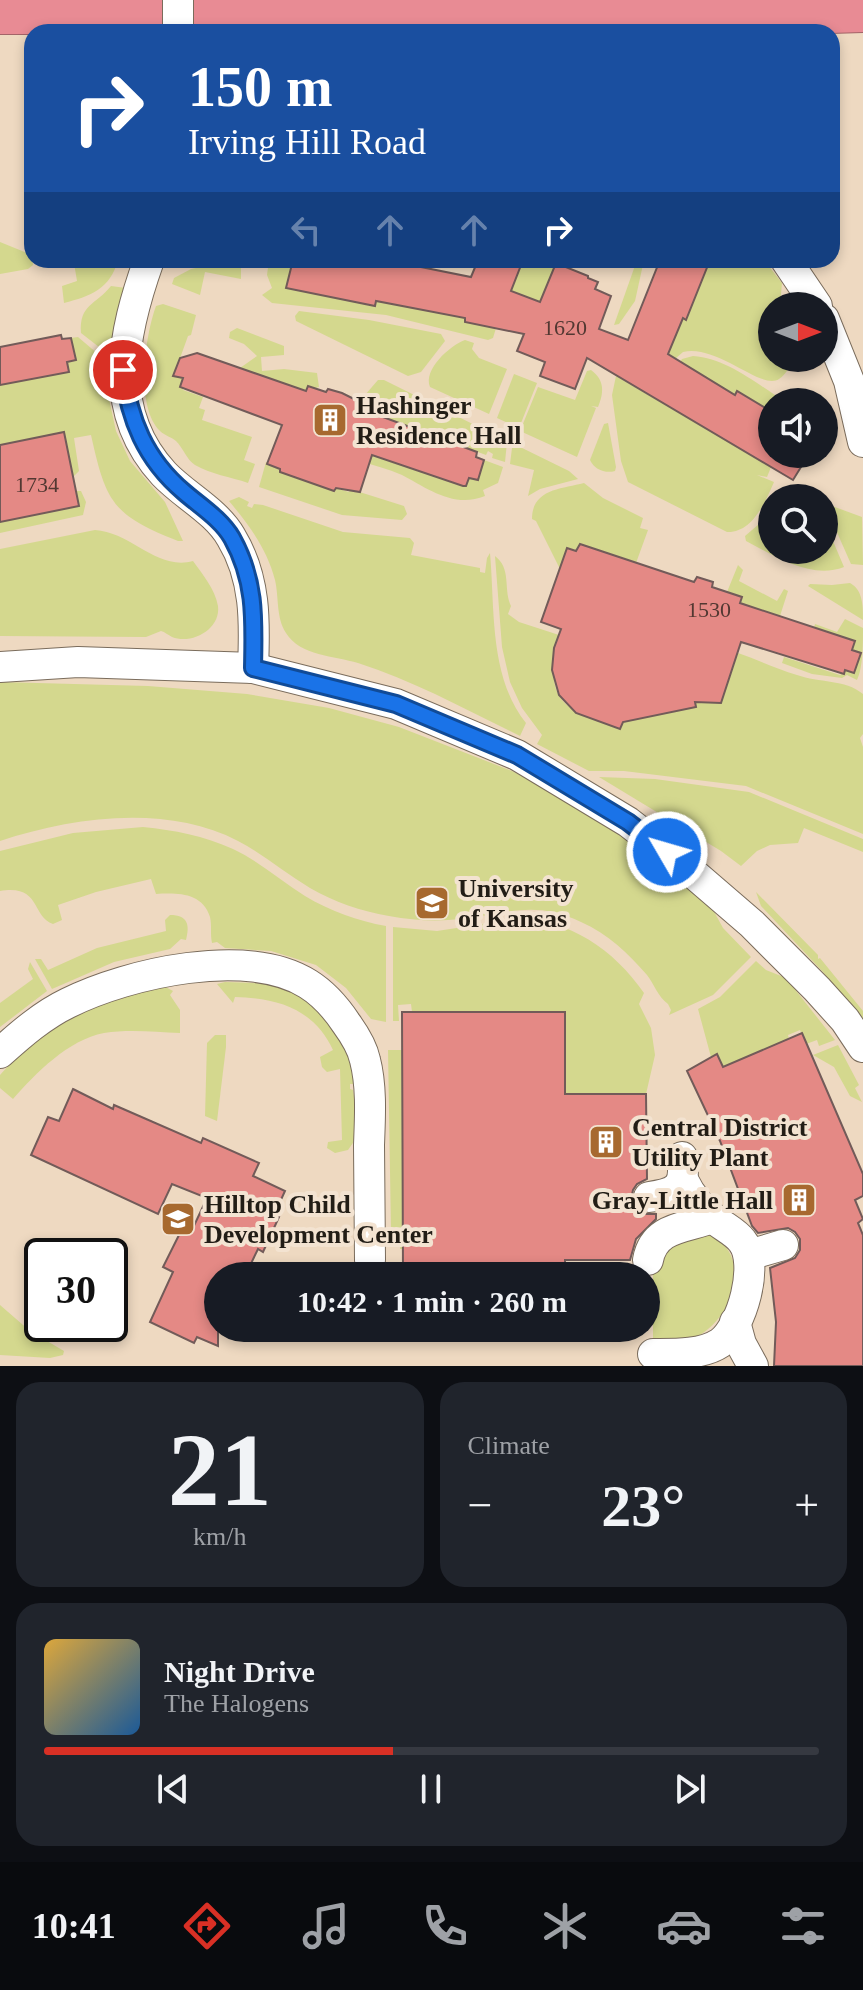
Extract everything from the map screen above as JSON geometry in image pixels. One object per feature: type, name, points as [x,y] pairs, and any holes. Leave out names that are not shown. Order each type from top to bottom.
[{"type":"highway","points":[[0,12],[765,13],[863,10]]},
{"type":"street","points":[[178,0],[178,24]]},
{"type":"street","points":[[146,268],[127,327],[123,370],[127,401],[137,431],[152,460],[231,535],[250,579],[255,622],[253,668]]},
{"type":"street","points":[[791,268],[808,292]]},
{"type":"street","points":[[838,354],[849,381],[863,442]]},
{"type":"street","points":[[0,667],[78,662],[253,668],[396,704],[517,755],[628,822],[687,868],[752,924],[817,989],[845,1020],[863,1047]]},
{"type":"street","points":[[0,1053],[20,1034],[69,1002],[122,981],[170,969],[217,966],[252,968],[280,972],[308,984],[335,1006],[357,1038],[366,1061],[370,1260]]},
{"type":"street","points":[[648,1260],[652,1247],[666,1232],[682,1191],[743,1242],[749,1255],[749,1284],[736,1347],[653,1354]]},
{"type":"street","points":[[749,1255],[783,1245]]},
{"type":"shaded area","name":"University of Kansas","points":[[0,0],[863,0],[863,1366],[0,1366]]},
{"type":"green space","points":[[0,242],[24,252],[24,268],[29,268],[0,274]]},
{"type":"green space","points":[[75,268],[115,268],[105,285],[98,290],[64,303],[62,286],[77,281]]},
{"type":"green space","points":[[241,268],[241,279],[205,272],[200,295],[172,284],[174,278],[191,269]]},
{"type":"green space","points":[[268,268],[293,268],[375,305],[378,295],[385,303],[465,318],[465,322],[496,328],[493,338],[488,340],[386,315],[272,303],[262,295],[272,288]]},
{"type":"green space","points":[[520,268],[555,268],[540,302],[511,291]]},
{"type":"green space","points":[[634,268],[642,268],[635,301],[619,324],[614,325]]},
{"type":"green space","points":[[707,268],[770,268],[782,283],[781,292],[758,292],[758,372],[786,372],[779,379],[771,381],[696,351],[683,352],[675,359],[668,354],[683,317],[687,319]]},
{"type":"green space","points":[[111,286],[126,288],[112,354],[108,354],[81,333],[81,323],[86,310]]},
{"type":"green space","points":[[163,304],[196,315],[174,375],[183,378],[183,390],[203,397],[199,408],[205,410],[202,420],[252,437],[244,460],[255,464],[248,483],[195,465],[176,441],[160,431],[152,420],[147,405],[144,370],[148,335],[156,306]]},
{"type":"green space","points":[[299,311],[441,334],[445,341],[421,372],[408,376],[296,321]]},
{"type":"green space","points":[[237,328],[284,346],[284,355],[261,357],[262,371],[284,369],[317,373],[319,387],[306,391],[240,368],[257,356],[244,344],[229,338],[230,332]]},
{"type":"green space","points":[[78,337],[105,360],[107,390],[116,431],[130,461],[165,502],[183,541],[139,523],[115,503],[102,476],[91,435],[74,438],[79,471],[73,477],[64,432],[0,445],[0,385],[68,372],[67,362],[76,360],[71,338]]},
{"type":"green space","points":[[465,340],[474,343],[472,349],[479,358],[507,369],[489,414],[430,387],[430,373],[439,359]]},
{"type":"green space","points":[[693,356],[706,358],[730,367],[764,388],[758,388],[758,404],[737,392],[735,395],[680,362]]},
{"type":"green space","points":[[591,370],[601,382],[601,397],[598,407],[591,406],[596,408],[577,457],[520,431],[538,387],[575,400],[587,371]]},
{"type":"green space","points":[[514,374],[537,383],[519,428],[497,418]]},
{"type":"green space","points":[[616,376],[758,459],[758,468],[771,468],[767,477],[757,475],[774,482],[758,484],[758,512],[750,522],[744,528],[727,532],[628,482],[621,461],[612,395]]},
{"type":"green space","points":[[378,380],[384,380],[505,440],[505,462],[492,458],[493,454],[488,451],[486,455],[383,417],[365,395]]},
{"type":"green space","points":[[608,423],[616,467],[611,472],[597,468],[590,460],[604,424]]},
{"type":"green space","points":[[516,445],[569,471],[578,479],[540,489],[528,496],[534,470],[510,464],[512,448]]},
{"type":"green space","points":[[362,452],[462,486],[469,478],[478,480],[484,460],[503,467],[498,483],[483,490],[485,496],[462,500],[441,495],[402,475],[359,461]]},
{"type":"green space","points":[[266,462],[280,469],[280,472],[334,491],[336,488],[349,492],[350,489],[404,506],[407,514],[402,520],[342,515],[259,487]]},
{"type":"green space","points":[[584,483],[603,498],[643,518],[640,528],[648,530],[636,563],[567,548],[560,569],[536,521],[532,519],[533,509],[549,492]]},
{"type":"green space","points":[[76,491],[81,491],[86,502],[83,515],[0,533],[0,522],[79,506]]},
{"type":"green space","points":[[239,497],[249,502],[247,506],[252,508],[254,504],[263,505],[343,532],[410,538],[414,543],[411,555],[480,568],[480,572],[485,573],[490,553],[496,642],[505,685],[526,723],[520,736],[399,678],[358,663],[309,651],[292,641],[281,621],[275,580],[267,558],[250,528],[229,501]]},
{"type":"green space","points":[[838,508],[862,517],[863,565],[851,564],[838,535]]},
{"type":"green space","points":[[758,525],[758,547],[746,541],[745,536]]},
{"type":"green space","points":[[95,530],[120,537],[168,561],[193,561],[216,600],[218,614],[215,622],[204,633],[188,639],[172,637],[161,631],[146,637],[0,636],[0,549]]},
{"type":"green space","points":[[838,553],[844,567],[819,571],[794,564],[838,564]]},
{"type":"green space","points":[[495,556],[504,567],[511,606],[508,614],[519,622],[559,635],[554,675],[561,699],[570,708],[600,722],[620,729],[623,722],[696,707],[695,702],[721,703],[738,653],[797,675],[848,686],[863,694],[863,734],[860,738],[863,747],[863,834],[746,786],[624,771],[589,771],[537,744],[542,735],[522,708],[510,682],[502,647]]},
{"type":"green space","points":[[738,565],[743,570],[739,581],[777,601],[784,589],[788,591],[780,616],[740,603],[727,592]]},
{"type":"green space","points":[[850,583],[860,594],[863,620],[808,586],[810,584]]},
{"type":"green space","points":[[845,619],[863,628],[862,662],[857,680],[847,675],[842,678],[812,674],[782,663],[784,657],[840,675],[845,670],[854,673],[861,654],[814,628],[815,624],[837,632]]},
{"type":"green space","points":[[0,682],[148,686],[247,694],[329,708],[399,727],[512,771],[590,811],[711,906],[723,928],[751,957],[713,995],[669,1015],[671,1010],[668,1004],[647,975],[617,945],[591,927],[551,912],[524,910],[439,920],[389,916],[338,902],[319,893],[238,841],[210,829],[151,818],[89,821],[0,841]]},
{"type":"green space","points":[[599,777],[655,779],[749,792],[863,839],[863,852],[804,828],[798,843],[770,845],[757,851],[741,866]]},
{"type":"green space","points":[[143,827],[189,834],[222,844],[252,859],[324,906],[386,926],[386,1022],[371,1019],[346,988],[316,965],[271,951],[225,948],[217,942],[212,943],[210,917],[201,903],[180,894],[156,894],[151,879],[58,905],[62,920],[53,924],[46,920],[29,896],[13,890],[0,891],[0,851],[73,833]]},
{"type":"green space","points":[[756,892],[818,955],[818,959],[863,1011],[863,1024],[823,972],[761,906]]},
{"type":"green space","points":[[170,915],[181,917],[186,922],[186,940],[181,939],[170,949],[114,962],[52,989],[35,959],[41,959],[48,970],[97,948],[166,931],[165,920]]},
{"type":"green space","points":[[515,919],[554,924],[588,940],[618,963],[644,993],[639,1004],[651,1028],[655,1055],[646,1094],[565,1094],[565,1012],[412,1012],[411,1004],[398,1005],[399,1021],[393,1021],[393,927],[437,931]]},
{"type":"green space","points":[[756,961],[766,970],[786,978],[835,1040],[819,1046],[817,1040],[806,1044],[800,1030],[788,1035],[789,1039],[723,1067],[717,1054],[711,1057],[698,1009],[720,997]]},
{"type":"green space","points":[[30,962],[47,991],[0,1027],[0,1003],[33,979],[28,969]]},
{"type":"green space","points":[[257,983],[292,992],[306,1000],[330,1023],[347,1052],[352,1068],[354,1084],[350,1084],[350,1089],[354,1096],[355,1140],[348,1150],[335,1153],[327,1148],[328,1142],[342,1140],[340,1069],[327,1072],[322,1067],[320,1057],[333,1050],[325,1036],[305,1015],[280,1003],[235,997],[233,1003],[217,984]]},
{"type":"green space","points":[[162,985],[173,991],[170,995],[180,1010],[180,1033],[104,1033],[65,1050],[13,1099],[0,1088],[0,1075],[53,1028],[99,1004]]},
{"type":"green space","points":[[215,1035],[226,1035],[217,1121],[205,1116],[207,1043]]},
{"type":"green space","points":[[838,1045],[859,1085],[855,1088],[862,1102],[850,1096],[834,1067],[813,1055]]},
{"type":"green space","points":[[388,1050],[403,1050],[403,1249],[400,1249],[400,1242],[391,1232]]},
{"type":"green space","points":[[704,1229],[728,1250],[734,1263],[735,1277],[728,1305],[709,1328],[681,1343],[653,1347],[653,1342],[660,1342],[660,1262],[653,1262],[656,1247]]},
{"type":"green space","points":[[0,1305],[24,1326],[24,1342],[49,1342],[64,1351],[63,1355],[50,1358],[0,1355]]},
{"type":"building","points":[[291,268],[426,268],[471,277],[475,268],[520,268],[511,291],[540,302],[554,268],[568,268],[598,282],[595,289],[611,296],[599,329],[628,340],[657,268],[707,268],[686,320],[683,318],[668,354],[735,395],[737,391],[758,404],[758,459],[587,358],[575,389],[540,376],[545,362],[517,351],[524,334],[465,322],[465,318],[376,301],[375,306],[286,288]]},
{"type":"building","points":[[61,335],[62,339],[71,338],[76,360],[67,362],[69,372],[0,385],[0,347]]},
{"type":"building","name":"Hashinger Residence Hall","points":[[197,353],[306,391],[308,386],[342,393],[368,406],[364,414],[383,417],[477,452],[476,457],[484,460],[478,480],[469,478],[463,486],[372,455],[360,492],[336,488],[334,491],[280,472],[280,469],[267,464],[282,425],[180,387],[183,378],[173,376],[180,358]]},
{"type":"building","points":[[64,432],[79,506],[0,522],[0,445]]},
{"type":"building","points":[[773,468],[800,468],[793,480]]},
{"type":"building","points":[[580,544],[694,582],[697,577],[713,582],[712,587],[742,597],[740,603],[855,641],[852,650],[861,653],[854,673],[845,670],[844,674],[741,642],[721,703],[695,702],[696,707],[623,722],[620,729],[576,713],[559,695],[552,670],[554,648],[561,629],[541,622],[567,548],[576,551]]},
{"type":"building","points":[[402,1012],[565,1012],[565,1094],[646,1094],[647,1179],[637,1184],[631,1199],[636,1209],[643,1214],[656,1214],[656,1219],[636,1239],[630,1260],[403,1262]]},
{"type":"building","name":"Gray-Little Hall","points":[[802,1033],[863,1174],[863,1196],[855,1200],[863,1219],[858,1223],[863,1235],[863,1366],[774,1366],[776,1322],[770,1268],[795,1258],[800,1250],[800,1239],[788,1228],[758,1233],[752,1226],[720,1141],[687,1071],[717,1054],[723,1067]]},
{"type":"building","name":"Hilltop Child Development Center","points":[[73,1089],[113,1109],[114,1105],[201,1143],[203,1138],[259,1163],[253,1176],[285,1191],[274,1215],[279,1217],[263,1252],[258,1249],[252,1262],[204,1262],[204,1340],[197,1337],[194,1343],[150,1322],[173,1272],[163,1267],[184,1225],[192,1230],[207,1198],[172,1184],[158,1214],[31,1155],[48,1117],[59,1121]]},
{"type":"place","name":"Hashinger Residence Hall","points":[[330,420]]},
{"type":"place","name":"University of Kansas","points":[[432,903]]},
{"type":"place","name":"Central District Utility Plant","points":[[606,1142]]},
{"type":"place","name":"Gray-Little Hall","points":[[799,1200]]},
{"type":"place","name":"Hilltop Child Development Center","points":[[178,1219]]},
{"type":"route","points":[[123,370],[127,401],[137,431],[152,460],[231,535],[250,579],[255,622],[253,668],[396,704],[517,755],[628,822],[667,852]]}]
